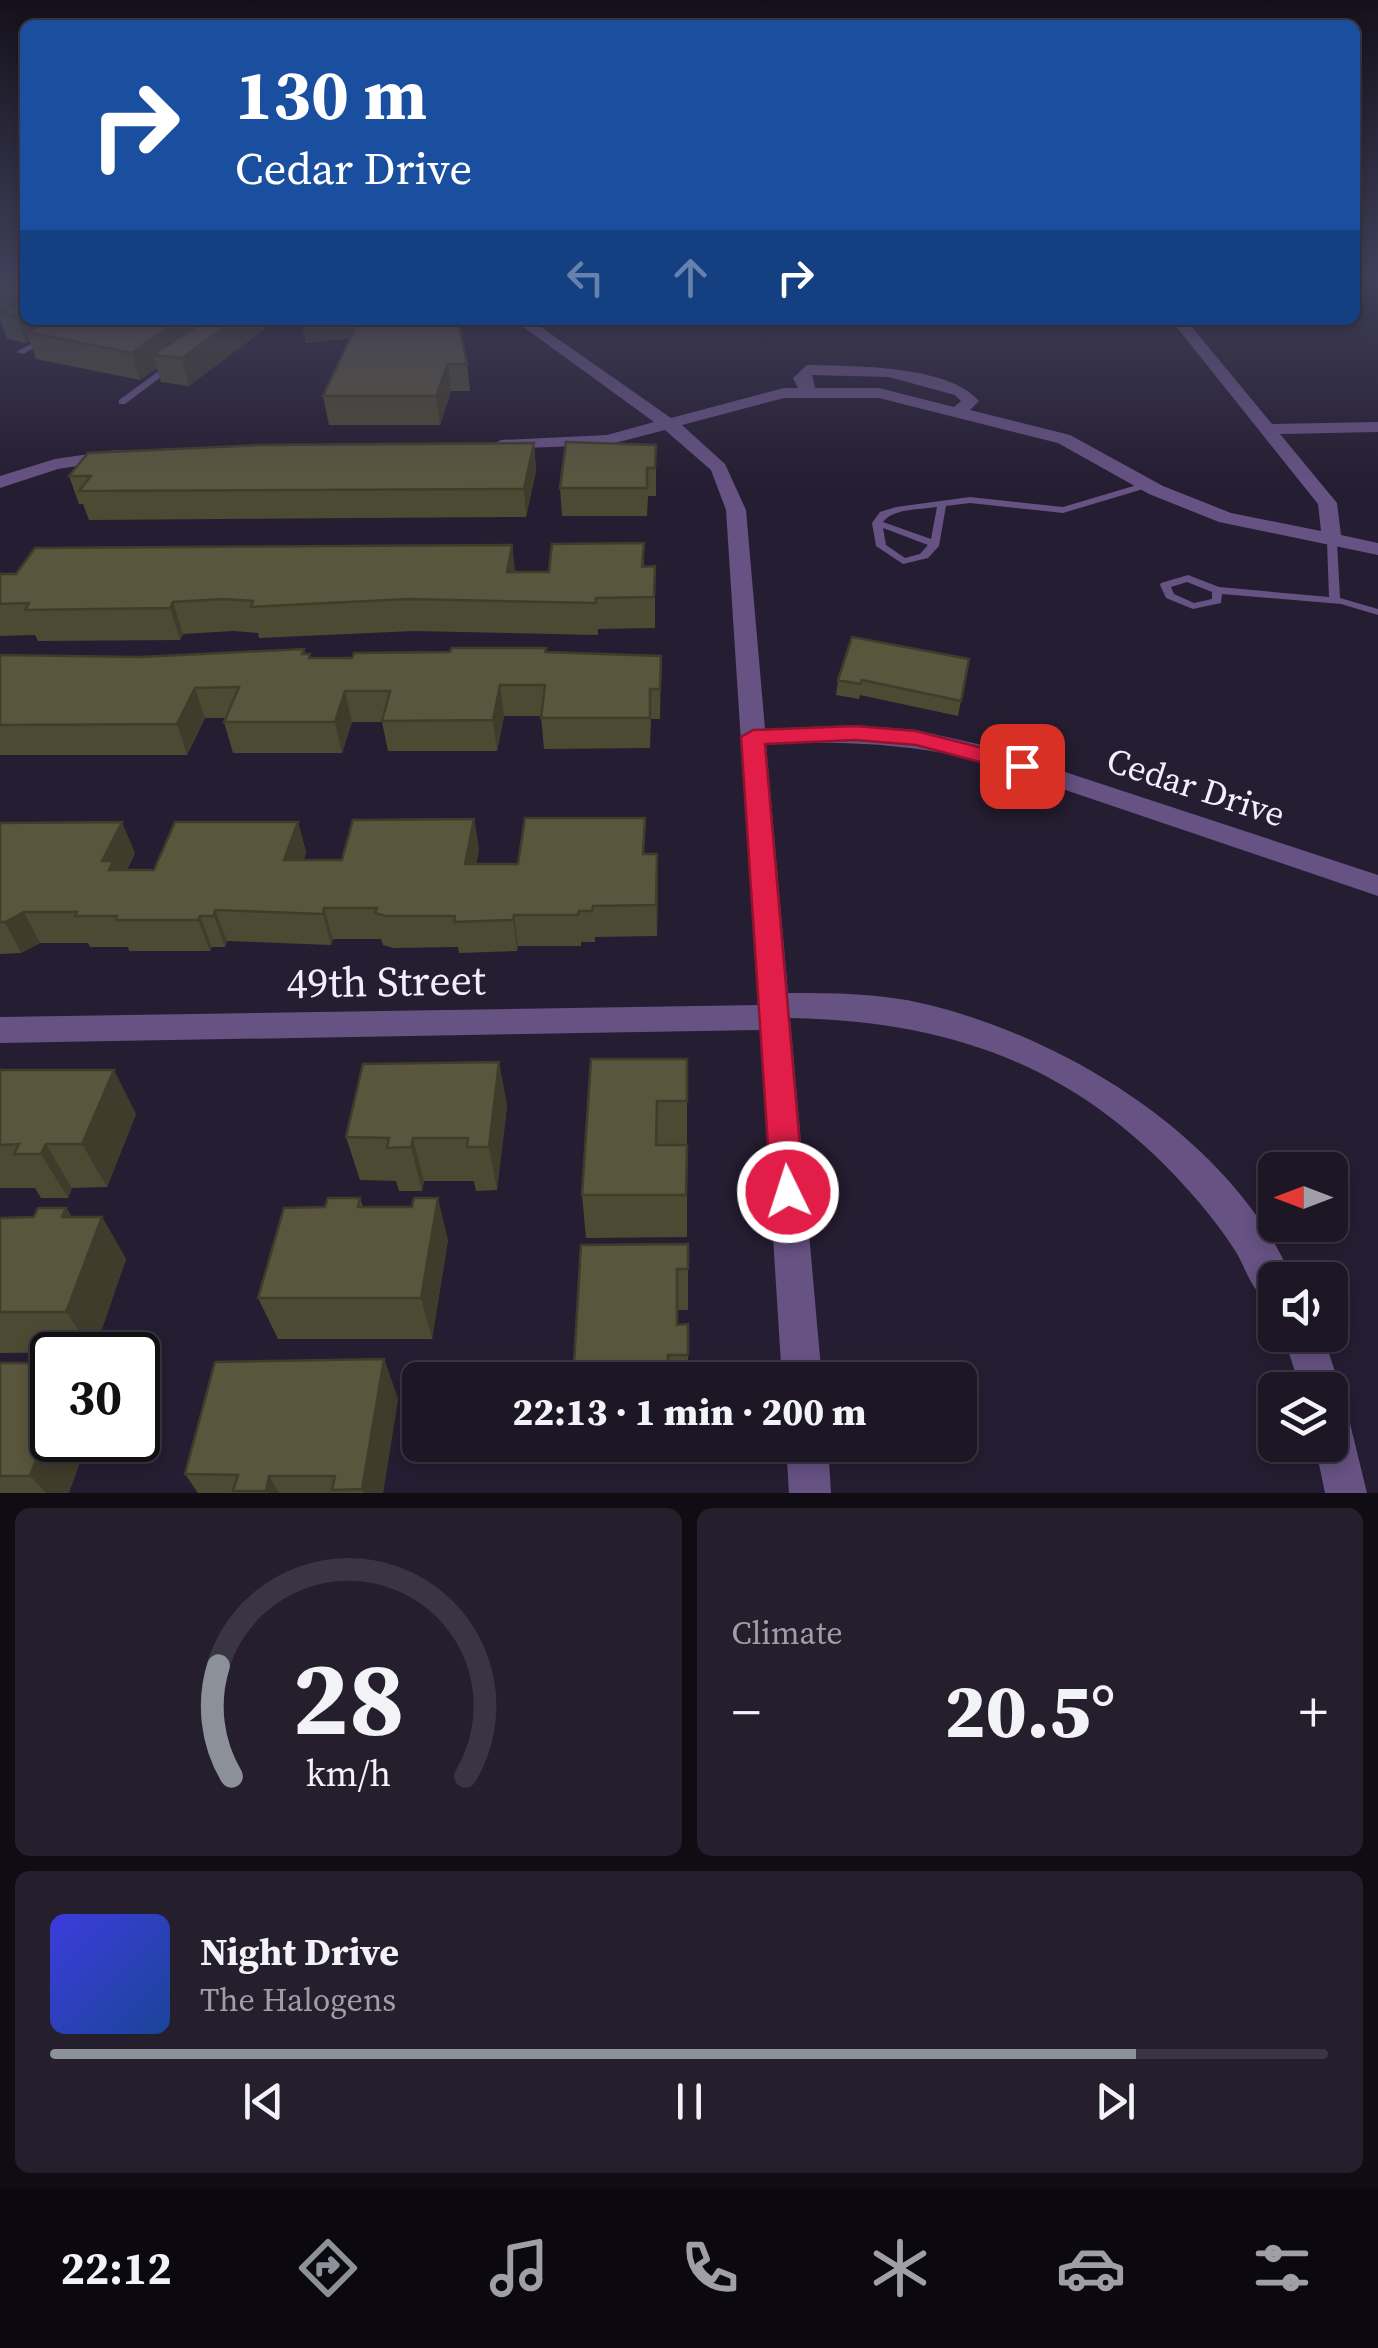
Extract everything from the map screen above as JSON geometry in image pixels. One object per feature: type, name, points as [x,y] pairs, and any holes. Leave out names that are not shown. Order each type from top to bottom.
[{"type":"street","points":[[563,346],[719,468],[736,510],[801,1362]]},
{"type":"street","points":[[1199,346],[1328,502],[1332,542]]},
{"type":"street","points":[[472,446],[607,440],[749,399],[808,391],[879,392],[1064,440],[1148,485],[1226,518],[1378,549]]},
{"type":"street","points":[[1268,429],[1378,428]]},
{"type":"street","points":[[0,482],[88,458],[144,451]]},
{"type":"street","name":"Cedar Drive","points":[[753,737],[855,733],[916,738],[986,754],[1378,886]]},
{"type":"street","name":"49th Street","points":[[0,1030],[850,1006],[923,1016],[997,1037],[1068,1071],[1138,1118],[1202,1178],[1264,1262]]},
{"type":"street","points":[[808,1462],[810,1493]]},
{"type":"street","points":[[1339,1462],[1346,1493]]},
{"type":"lane","points":[[20,352],[33,346]]},
{"type":"lane","points":[[122,402],[190,352]]},
{"type":"lane","points":[[942,507],[935,544],[924,556],[904,561],[881,546],[877,523],[884,514],[896,510],[989,500],[1063,510],[1148,485]]},
{"type":"lane","points":[[877,523],[935,544]]},
{"type":"lane","points":[[1332,542],[1335,601]]},
{"type":"lane","points":[[1217,590],[1335,601],[1378,612]]},
{"type":"building","points":[[95,346],[142,346],[132,353]]},
{"type":"building","points":[[167,346],[199,346],[182,358],[153,355]]},
{"type":"building","points":[[347,346],[463,346],[467,364],[448,364],[436,396],[323,396]]},
{"type":"building","points":[[566,442],[656,445],[655,468],[647,468],[647,488],[560,488]]},
{"type":"building","points":[[534,443],[524,489],[79,491],[91,476],[69,476],[88,453],[259,445]]},
{"type":"building","points":[[644,543],[642,567],[655,566],[654,597],[596,598],[596,603],[408,599],[251,607],[253,601],[224,599],[173,602],[170,608],[25,610],[29,603],[0,604],[0,574],[16,574],[35,548],[512,545],[507,572],[549,572],[552,544]]},
{"type":"building","points":[[852,637],[969,659],[961,701],[862,680],[860,684],[838,680]]},
{"type":"building","points":[[452,648],[546,648],[545,652],[661,656],[660,689],[650,689],[650,718],[541,718],[545,685],[500,685],[493,720],[382,721],[390,691],[345,691],[335,722],[224,722],[239,687],[195,688],[177,724],[0,725],[0,655],[140,657],[304,649],[302,654],[310,654],[309,658],[352,658],[354,653],[450,652]]},
{"type":"building","points":[[525,818],[645,818],[643,854],[657,854],[656,905],[593,906],[592,911],[579,911],[578,915],[514,915],[513,920],[454,922],[455,916],[386,916],[375,913],[377,908],[324,908],[323,914],[215,910],[214,916],[200,916],[198,920],[116,920],[117,916],[75,916],[77,912],[24,912],[0,922],[0,823],[122,822],[102,861],[113,861],[109,870],[154,870],[175,822],[298,822],[284,860],[342,860],[353,820],[474,819],[465,864],[518,864]]},
{"type":"building","points":[[591,1059],[687,1059],[687,1101],[657,1101],[656,1145],[687,1145],[686,1195],[582,1195]]},
{"type":"building","points":[[499,1062],[489,1147],[467,1147],[468,1138],[413,1138],[411,1147],[387,1148],[389,1138],[346,1137],[363,1064]]},
{"type":"building","points":[[0,1070],[114,1070],[82,1144],[46,1144],[41,1154],[14,1154],[19,1144],[0,1145]]},
{"type":"building","points":[[328,1198],[360,1198],[358,1207],[412,1207],[414,1198],[438,1198],[421,1298],[258,1298],[284,1208],[325,1207]]},
{"type":"building","points":[[38,1208],[66,1208],[62,1217],[102,1217],[66,1312],[0,1312],[0,1218],[34,1217]]},
{"type":"building","points":[[688,1244],[688,1269],[677,1269],[677,1325],[688,1324],[688,1355],[668,1355],[668,1362],[574,1362],[581,1245]]},
{"type":"building","points":[[384,1359],[362,1489],[332,1490],[335,1476],[269,1476],[266,1491],[233,1491],[238,1475],[185,1474],[215,1362]]},
{"type":"building","points":[[0,1363],[30,1363],[30,1462],[35,1462],[30,1476],[0,1476]]},
{"type":"route","points":[[788,1192],[753,737],[855,733],[916,738],[1022,766]]}]
